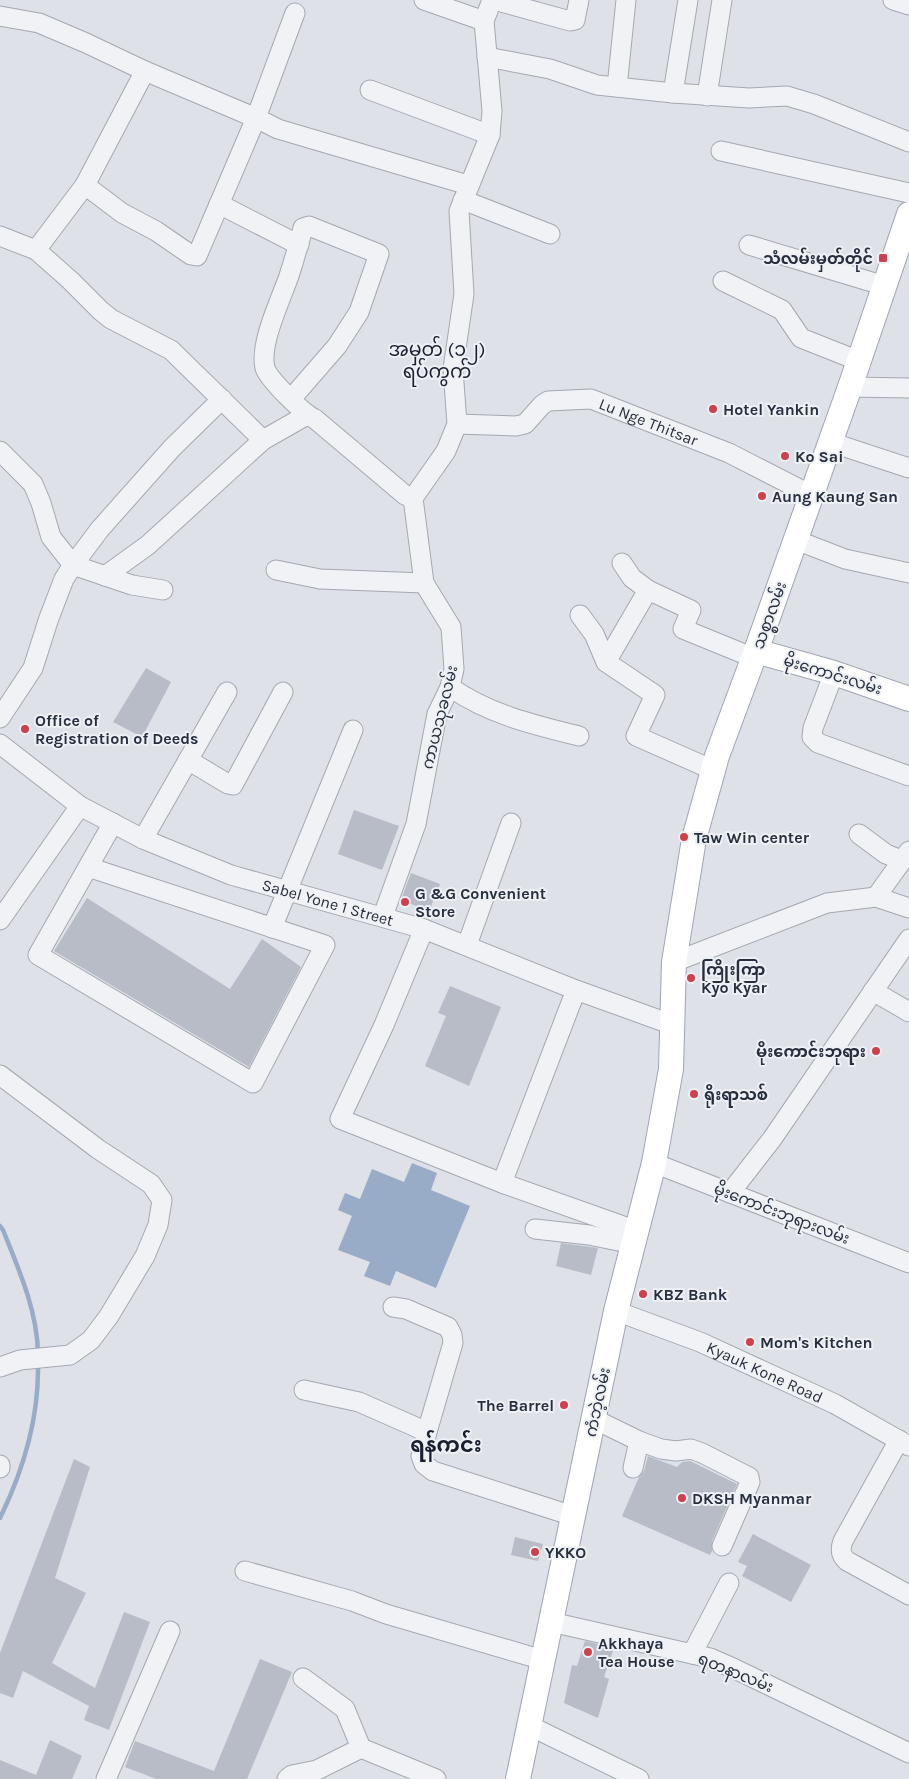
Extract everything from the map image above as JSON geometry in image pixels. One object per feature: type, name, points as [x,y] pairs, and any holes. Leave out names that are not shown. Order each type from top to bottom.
[{"type":"main road","name":"သစ္စာလမ်း","points":[[673,1025],[674,962],[694,839],[713,770],[907,227]]},
{"type":"main road","name":"မိုးကောင်းလမ်း","points":[[755,655],[834,673],[909,699]]},
{"type":"main road","name":"ကံဘဲ့လမ်း","points":[[518,1779],[616,1311],[654,1163],[671,1069],[673,1025]]},
{"type":"street","points":[[424,0],[484,21]]},
{"type":"street","points":[[291,399],[337,346],[359,312],[379,254],[308,226],[305,226],[298,245],[265,343],[265,368],[277,384],[291,399],[306,415],[315,419],[404,495],[413,498],[446,451],[456,424],[453,369],[464,294],[459,211],[490,135],[492,111],[484,21],[493,0],[570,21],[575,20],[579,0]]},
{"type":"street","points":[[617,87],[626,0]]},
{"type":"street","points":[[673,93],[688,0]]},
{"type":"street","points":[[707,96],[722,0]]},
{"type":"street","points":[[892,0],[909,5]]},
{"type":"street","points":[[85,185],[122,213],[156,230],[191,255],[197,256],[256,118],[295,13]]},
{"type":"street","points":[[0,16],[39,24],[86,42],[145,71],[278,129],[466,193],[550,234]]},
{"type":"street","points":[[487,57],[550,69],[597,85],[707,96],[748,98],[787,96],[814,104],[909,142]]},
{"type":"street","points":[[36,250],[85,185],[145,71]]},
{"type":"street","points":[[370,90],[490,135]]},
{"type":"street","points":[[721,151],[909,193]]},
{"type":"street","points":[[219,204],[298,245]]},
{"type":"street","points":[[0,236],[36,250],[101,311],[127,329],[171,350],[263,440]]},
{"type":"street","points":[[749,245],[885,286]]},
{"type":"street","points":[[723,281],[782,310],[801,338],[859,361]]},
{"type":"street","points":[[850,387],[909,388]]},
{"type":"street","points":[[0,718],[33,668],[64,579],[73,565],[100,529],[172,448],[222,399]]},
{"type":"street","name":"Lu Nge Thitsar","points":[[456,424],[516,426],[525,424],[542,404],[548,401],[591,399],[729,452],[810,496]]},
{"type":"street","points":[[105,576],[148,545],[263,440],[306,415]]},
{"type":"street","points":[[830,442],[909,468]]},
{"type":"street","points":[[0,451],[33,484],[51,537],[73,565],[132,585],[163,590]]},
{"type":"street","name":"ကာယသုခလမ်း","points":[[383,916],[416,824],[437,714],[450,687],[454,669],[451,628],[424,583],[413,498]]},
{"type":"street","points":[[796,540],[845,559],[909,573]]},
{"type":"street","points":[[622,563],[632,578],[648,590],[691,610],[683,628],[755,655]]},
{"type":"street","points":[[276,570],[320,579],[424,583]]},
{"type":"street","points":[[606,662],[648,590]]},
{"type":"street","points":[[580,615],[594,634],[606,662],[655,695],[636,736],[713,770]]},
{"type":"street","points":[[834,673],[813,728],[812,736],[818,743],[909,776]]},
{"type":"street","points":[[450,687],[468,700],[516,720],[579,736]]},
{"type":"street","points":[[143,839],[227,692]]},
{"type":"street","points":[[188,760],[228,784],[233,785],[284,692]]},
{"type":"street","points":[[272,928],[353,730]]},
{"type":"street","name":"Sabel Yone 1 Street","points":[[0,744],[80,806],[143,839],[231,875],[424,929],[576,990],[673,1025]]},
{"type":"street","points":[[0,920],[80,806]]},
{"type":"street","points":[[88,867],[326,945],[253,1083],[38,955],[88,867],[113,823]]},
{"type":"street","points":[[467,945],[511,823]]},
{"type":"street","points":[[859,834],[886,854],[905,855]]},
{"type":"street","points":[[876,897],[905,855]]},
{"type":"street","points":[[674,962],[827,903],[876,897],[909,908]]},
{"type":"street","points":[[424,929],[384,1025],[340,1119],[635,1238]]},
{"type":"street","points":[[730,1193],[772,1139],[909,939]]},
{"type":"street","points":[[502,1184],[576,990]]},
{"type":"street","points":[[873,991],[909,1012]]},
{"type":"street","points":[[0,1075],[98,1149],[151,1184],[162,1200],[158,1225],[146,1256],[109,1316],[91,1340],[70,1355],[20,1360],[0,1367]]},
{"type":"street","name":"မိုးကောင်းဘုရားလမ်း","points":[[654,1163],[909,1263]]},
{"type":"street","points":[[534,1229],[635,1238]]},
{"type":"street","points":[[393,1307],[406,1309],[448,1327],[452,1335],[453,1343],[426,1432],[421,1456],[424,1464],[433,1471],[573,1516]]},
{"type":"street","name":"Kyauk Kone Road","points":[[616,1311],[700,1342],[835,1404],[904,1443]]},
{"type":"street","points":[[304,1390],[360,1402],[426,1432]]},
{"type":"street","points":[[594,1419],[639,1441],[662,1449],[676,1451],[690,1449],[702,1453],[749,1477],[750,1482],[722,1546]]},
{"type":"street","points":[[633,1468],[639,1441]]},
{"type":"street","points":[[904,1443],[843,1541],[841,1549],[847,1561],[909,1595]]},
{"type":"street","points":[[245,1571],[352,1601],[386,1614],[543,1660]]},
{"type":"street","points":[[692,1654],[729,1583]]},
{"type":"street","name":"ရတနာလမ်း","points":[[552,1622],[710,1658],[909,1753]]},
{"type":"street","points":[[109,1778],[170,1631]]},
{"type":"street","points":[[303,1678],[344,1708],[361,1748],[436,1779]]},
{"type":"street","points":[[530,1726],[639,1779]]},
{"type":"street","points":[[287,1779],[292,1775],[318,1770],[361,1748]]},
{"type":"water","points":[[412,1163],[437,1173],[431,1190],[470,1206],[436,1288],[396,1271],[390,1286],[364,1276],[370,1262],[338,1250],[352,1216],[338,1210],[345,1193],[360,1199],[372,1169],[404,1182]]},
{"type":"building","points":[[146,668],[171,682],[142,737],[113,722]]},
{"type":"building","points":[[354,810],[399,826],[382,870],[338,854]]},
{"type":"building","points":[[411,873],[440,884],[429,911],[401,900]]},
{"type":"building","points":[[87,898],[230,989],[262,939],[301,967],[249,1067],[54,951]]},
{"type":"building","points":[[450,986],[501,1007],[469,1086],[425,1066],[446,1016],[438,1013]]},
{"type":"building","points":[[561,1243],[598,1248],[591,1275],[556,1266]]},
{"type":"building","name":"DKSH Myanmar","points":[[648,1456],[677,1467],[682,1462],[690,1461],[737,1484],[712,1541],[710,1555],[622,1516],[639,1477],[644,1471]]},
{"type":"building","points":[[74,1459],[90,1467],[55,1578],[86,1593],[52,1663],[95,1688],[124,1612],[150,1622],[109,1730],[84,1720],[89,1706],[23,1671],[13,1698],[0,1693],[0,1653]]},
{"type":"building","points":[[753,1534],[811,1565],[791,1602],[742,1576],[747,1566],[738,1562]]},
{"type":"building","points":[[515,1537],[543,1544],[538,1561],[511,1555]]},
{"type":"building","points":[[585,1641],[614,1648],[604,1677],[609,1679],[598,1718],[564,1703],[572,1665],[577,1666]]},
{"type":"building","points":[[260,1659],[292,1672],[247,1779],[156,1779],[125,1767],[135,1741],[214,1771]]},
{"type":"building","points":[[50,1740],[82,1756],[72,1779],[0,1779],[0,1760],[36,1775]]},
{"type":"waterway","points":[[0,1226],[15,1260],[31,1306],[38,1353]]},
{"type":"waterway","points":[[0,1518],[16,1482],[28,1443],[36,1404],[38,1364]]},
{"type":"place","name":"သံလမ်းမှတ်တိုင်","points":[[883,258]]},
{"type":"place","name":"Hotel Yankin","points":[[713,409]]},
{"type":"place","name":"Ko Sai","points":[[785,456]]},
{"type":"place","name":"Aung Kaung San","points":[[762,496]]},
{"type":"place","name":"Office of Registration of Deeds","points":[[25,729]]},
{"type":"place","name":"Taw Win center","points":[[684,837]]},
{"type":"place","name":"G &G Convenient Store","points":[[405,902]]},
{"type":"place","name":"ကြိုးကြာ Kyo Kyar","points":[[691,978]]},
{"type":"place","name":"မိုးကောင်းဘုရား","points":[[876,1051]]},
{"type":"place","name":"ရိုးရာသစ်","points":[[694,1094]]},
{"type":"place","name":"KBZ Bank","points":[[643,1294]]},
{"type":"place","name":"Mom's Kitchen","points":[[750,1342]]},
{"type":"place","name":"The Barrel","points":[[564,1405]]},
{"type":"place","name":"DKSH Myanmar","points":[[682,1498]]},
{"type":"place","name":"YKKO","points":[[535,1552]]},
{"type":"place","name":"Akkhaya Tea House","points":[[588,1652]]},
{"type":"district","name":"အမှတ် (၁၂) ရပ်ကွက်","points":[[437,360]]},
{"type":"district","name":"ရန်ကင်း","points":[[446,1445]]}]
